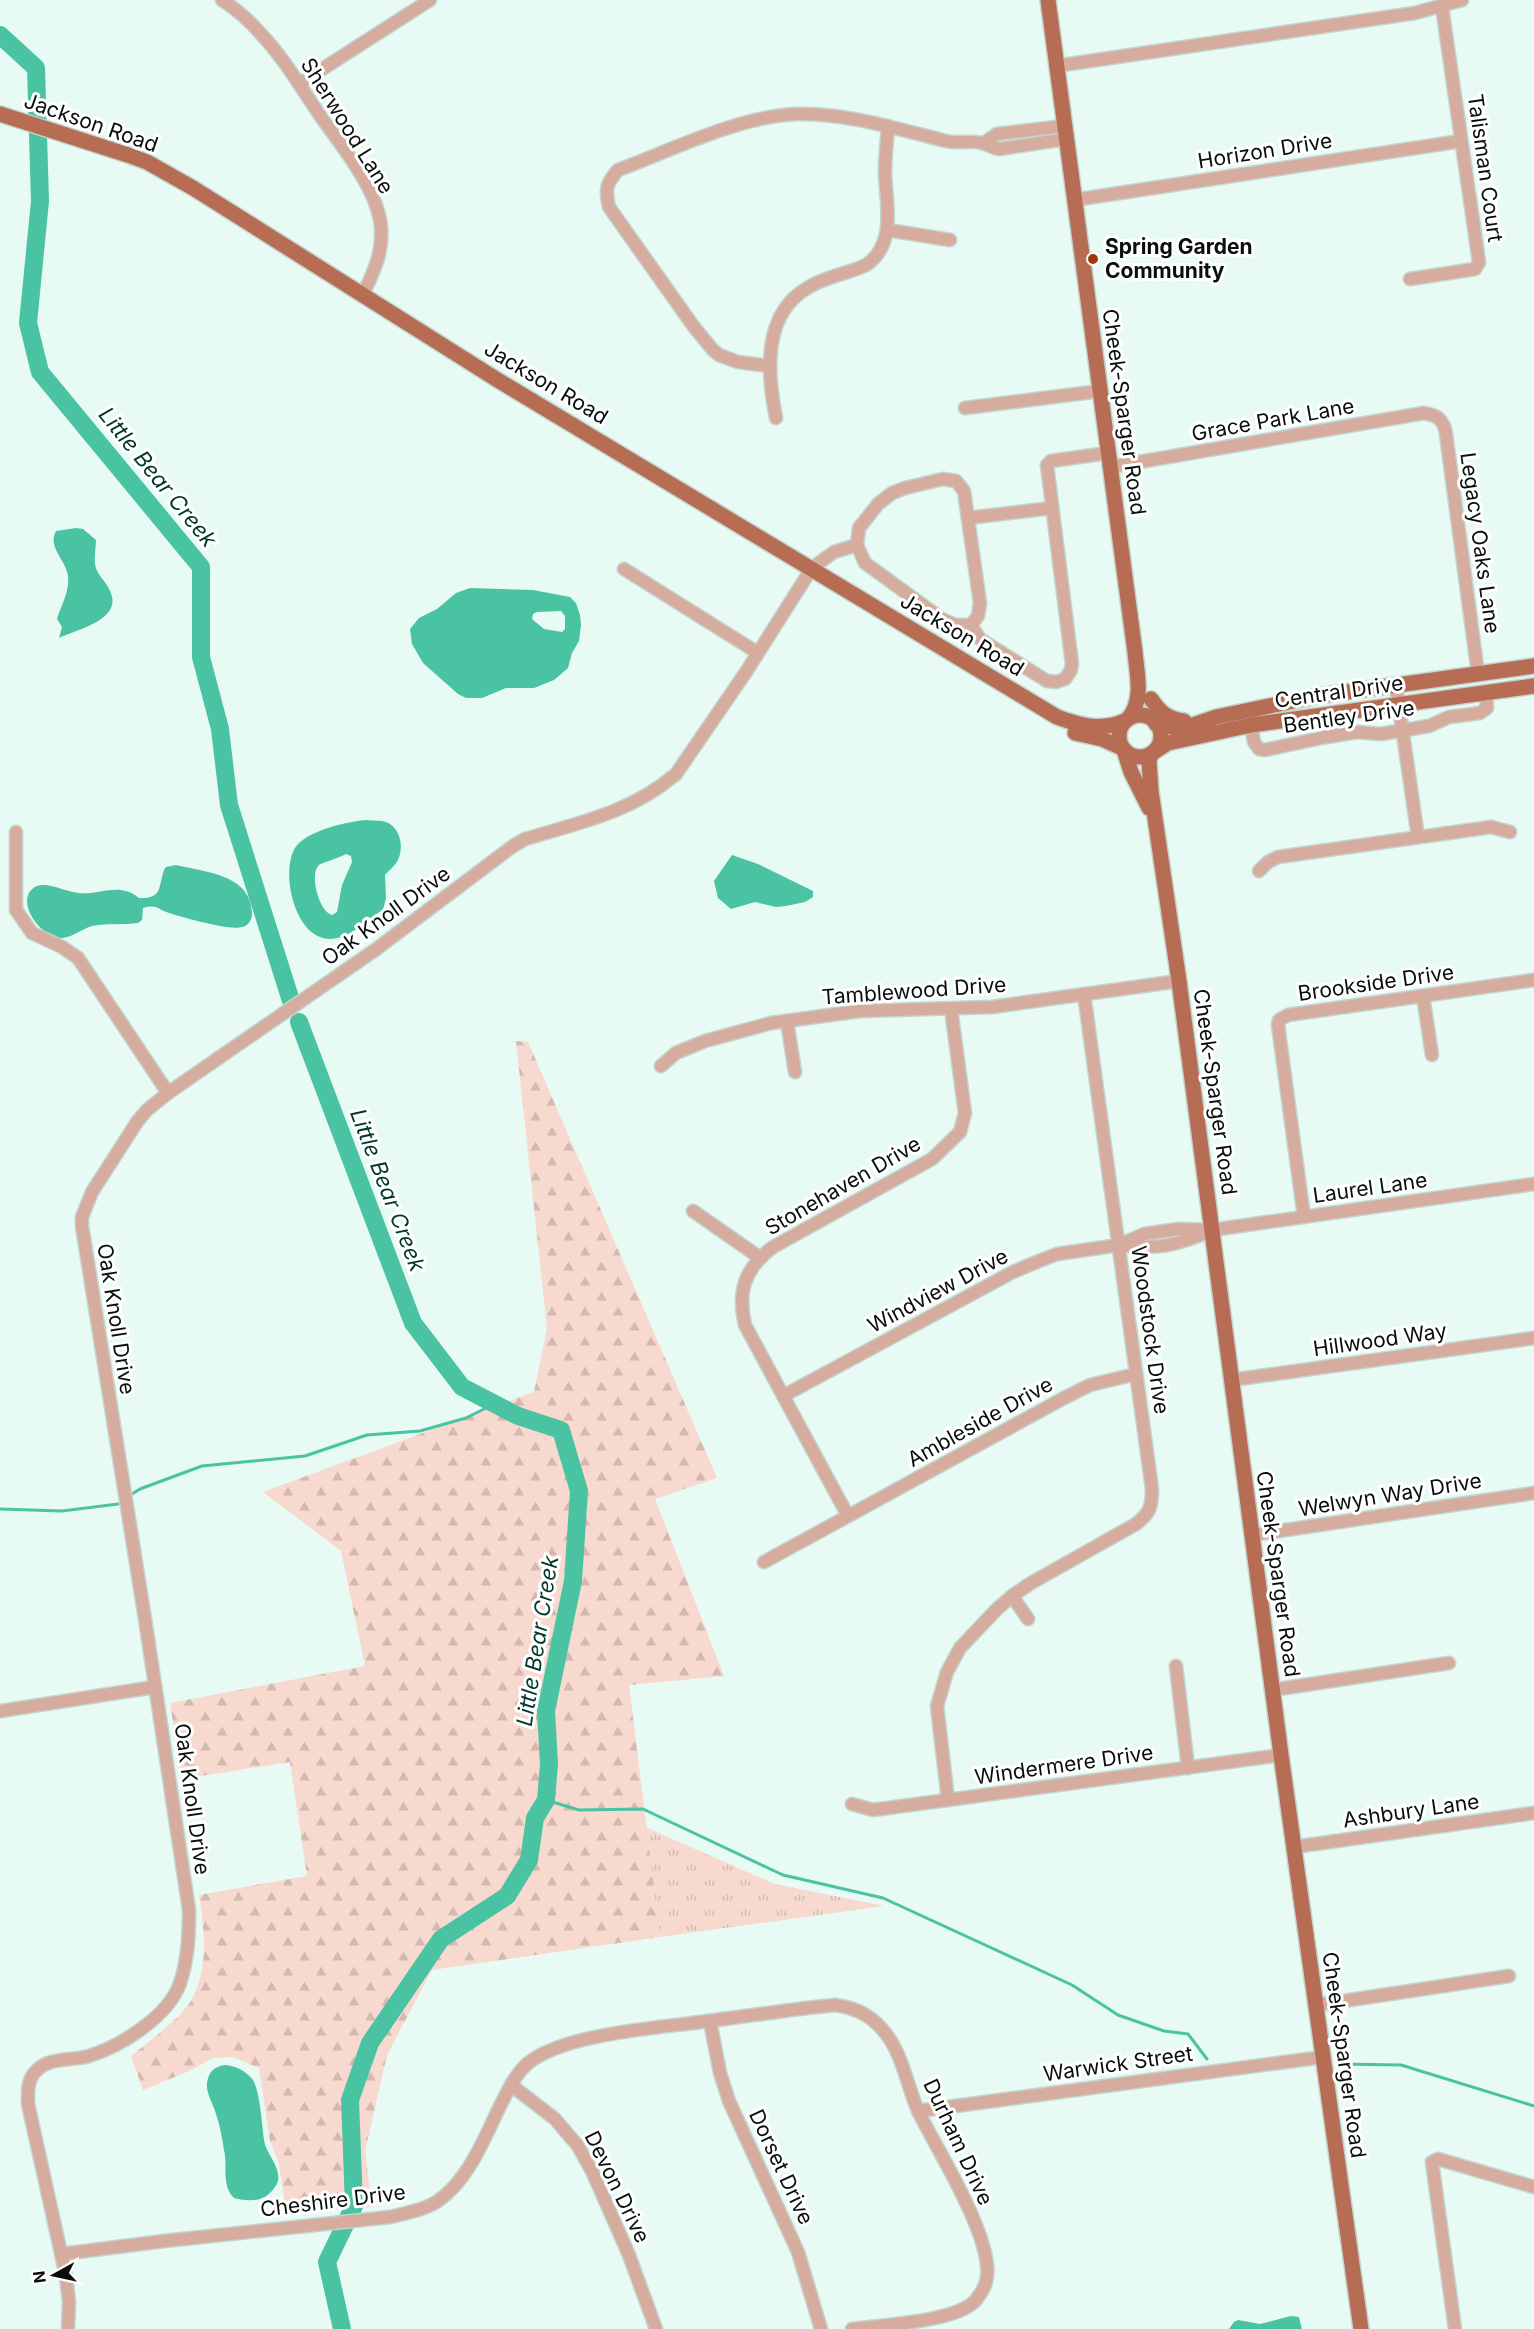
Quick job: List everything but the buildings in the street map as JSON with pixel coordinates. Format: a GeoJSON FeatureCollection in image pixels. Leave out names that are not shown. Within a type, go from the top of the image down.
{"type":"FeatureCollection","features":[{"type":"Feature","properties":{"kind":"main road","name":"Cheek-Sparger Road"},"geometry":{"type":"LineString","coordinates":[[1048,0],[1135,652],[1138,702],[1127,720]]}},
{"type":"Feature","properties":{"kind":"main road","name":"Jackson Road"},"geometry":{"type":"LineString","coordinates":[[7,116],[147,162],[220,204],[496,379],[1057,717],[1075,724],[1097,728],[1113,726],[1127,720]]}},
{"type":"Feature","properties":{"kind":"main road","name":"Cheek-Sparger Road"},"geometry":{"type":"LineString","coordinates":[[1135,652],[1151,699],[1156,723]]}},
{"type":"Feature","properties":{"kind":"main road","name":"Central Drive"},"geometry":{"type":"LineString","coordinates":[[1156,723],[1181,729],[1216,717],[1318,696],[1534,666]]}},
{"type":"Feature","properties":{"kind":"main road","name":"Central Drive"},"geometry":{"type":"LineString","coordinates":[[1153,752],[1168,743],[1251,725],[1534,686]]}},
{"type":"Feature","properties":{"kind":"main road"},"geometry":{"type":"LineString","coordinates":[[1151,699],[1159,712],[1177,720],[1191,721],[1216,717]]}},
{"type":"Feature","properties":{"kind":"main road"},"geometry":{"type":"LineString","coordinates":[[1133,716],[1146,716],[1156,723],[1161,735],[1160,742],[1153,752],[1140,757],[1129,754],[1123,749],[1119,736],[1127,720],[1133,716]]}},
{"type":"Feature","properties":{"kind":"main road","name":"Jackson Road"},"geometry":{"type":"LineString","coordinates":[[1057,717],[1080,735],[1102,739],[1123,749]]}},
{"type":"Feature","properties":{"kind":"main road","name":"Cheek-Sparger Road"},"geometry":{"type":"LineString","coordinates":[[1123,749],[1131,772],[1157,824]]}},
{"type":"Feature","properties":{"kind":"main road","name":"Cheek-Sparger Road"},"geometry":{"type":"LineString","coordinates":[[1153,752],[1149,760],[1149,774],[1179,981],[1272,1690],[1361,2329]]}},
{"type":"Feature","properties":{"kind":"street","name":"Sherwood Lane"},"geometry":{"type":"LineString","coordinates":[[222,0],[261,34],[299,84],[375,202],[380,217],[381,248],[375,269],[363,294]]}},
{"type":"Feature","properties":{"kind":"street"},"geometry":{"type":"LineString","coordinates":[[299,84],[430,0]]}},
{"type":"Feature","properties":{"kind":"street"},"geometry":{"type":"LineString","coordinates":[[1056,66],[1415,13],[1462,0]]}},
{"type":"Feature","properties":{"kind":"street","name":"Talisman Court"},"geometry":{"type":"LineString","coordinates":[[1410,279],[1475,269],[1479,262],[1442,7]]}},
{"type":"Feature","properties":{"kind":"street"},"geometry":{"type":"LineString","coordinates":[[769,366],[738,362],[719,355],[694,327],[609,207],[606,195],[608,181],[618,170],[752,121],[797,114],[842,117],[949,142],[984,143],[999,149],[1065,133]]}},
{"type":"Feature","properties":{"kind":"street"},"geometry":{"type":"LineString","coordinates":[[776,418],[769,366],[776,324],[788,304],[806,288],[827,278],[858,269],[872,261],[888,230],[889,214],[885,172],[888,126]]}},
{"type":"Feature","properties":{"kind":"street","name":"Horizon Drive"},"geometry":{"type":"LineString","coordinates":[[1074,200],[1461,141]]}},
{"type":"Feature","properties":{"kind":"street"},"geometry":{"type":"LineString","coordinates":[[888,230],[950,240]]}},
{"type":"Feature","properties":{"kind":"street"},"geometry":{"type":"LineString","coordinates":[[965,408],[1100,391]]}},
{"type":"Feature","properties":{"kind":"street","name":"Grace Park Lane"},"geometry":{"type":"LineString","coordinates":[[1052,507],[1048,462],[1109,460],[1424,413],[1440,418]]}},
{"type":"Feature","properties":{"kind":"street","name":"Legacy Oaks Lane"},"geometry":{"type":"LineString","coordinates":[[1440,418],[1445,426],[1478,674]]}},
{"type":"Feature","properties":{"kind":"street"},"geometry":{"type":"LineString","coordinates":[[943,479],[956,481],[964,492],[980,603],[978,616],[971,624],[955,624],[942,619],[865,563],[857,545],[859,528],[871,512],[892,493],[912,485],[943,479]]}},
{"type":"Feature","properties":{"kind":"street"},"geometry":{"type":"LineString","coordinates":[[968,518],[1052,507],[1072,664],[1069,675],[1061,681],[1047,681],[980,639],[971,624]]}},
{"type":"Feature","properties":{"kind":"street"},"geometry":{"type":"LineString","coordinates":[[812,568],[834,552],[857,545]]}},
{"type":"Feature","properties":{"kind":"street","name":"Oak Knoll Drive"},"geometry":{"type":"LineString","coordinates":[[68,2329],[69,2302],[62,2254],[28,2104],[28,2087],[38,2068],[54,2060],[69,2061],[91,2055],[126,2039],[163,2011],[180,1985],[189,1942],[189,1911],[81,1217],[92,1192],[137,1122],[147,1110],[168,1094],[375,950],[513,846],[525,839],[627,807],[660,788],[676,774],[812,568]]}},
{"type":"Feature","properties":{"kind":"street"},"geometry":{"type":"LineString","coordinates":[[624,569],[758,653]]}},
{"type":"Feature","properties":{"kind":"street"},"geometry":{"type":"LineString","coordinates":[[1396,686],[1418,837]]}},
{"type":"Feature","properties":{"kind":"street","name":"Bentley Drive"},"geometry":{"type":"LineString","coordinates":[[1251,725],[1254,742],[1259,749],[1265,750],[1357,732],[1381,734],[1429,726],[1449,717],[1480,713],[1487,708],[1486,692]]}},
{"type":"Feature","properties":{"kind":"street"},"geometry":{"type":"LineString","coordinates":[[1260,871],[1268,862],[1278,857],[1491,826],[1510,832]]}},
{"type":"Feature","properties":{"kind":"street"},"geometry":{"type":"LineString","coordinates":[[16,832],[16,910],[20,918],[32,933],[62,947],[78,958],[168,1094]]}},
{"type":"Feature","properties":{"kind":"street","name":"Brookside Drive"},"geometry":{"type":"LineString","coordinates":[[1304,1217],[1279,1020],[1288,1015],[1534,980]]}},
{"type":"Feature","properties":{"kind":"street","name":"Tamblewood Drive"},"geometry":{"type":"LineString","coordinates":[[661,1066],[676,1053],[705,1041],[742,1030],[787,1021],[860,1011],[992,1006],[1179,981]]}},
{"type":"Feature","properties":{"kind":"street","name":"Woodstock Drive"},"geometry":{"type":"LineString","coordinates":[[948,1800],[937,1706],[941,1687],[960,1648],[1012,1596],[1136,1524],[1145,1517],[1152,1505],[1084,994]]}},
{"type":"Feature","properties":{"kind":"street"},"geometry":{"type":"LineString","coordinates":[[1423,996],[1432,1055]]}},
{"type":"Feature","properties":{"kind":"street","name":"Stonehaven Drive"},"geometry":{"type":"LineString","coordinates":[[848,1516],[745,1325],[741,1301],[745,1280],[759,1257],[773,1247],[932,1159],[960,1132],[965,1113],[951,1009]]}},
{"type":"Feature","properties":{"kind":"street"},"geometry":{"type":"LineString","coordinates":[[787,1021],[795,1072]]}},
{"type":"Feature","properties":{"kind":"street","name":"Laurel Lane"},"geometry":{"type":"LineString","coordinates":[[1212,1230],[1534,1184]]}},
{"type":"Feature","properties":{"kind":"street"},"geometry":{"type":"LineString","coordinates":[[693,1212],[759,1257]]}},
{"type":"Feature","properties":{"kind":"street","name":"Windview Drive"},"geometry":{"type":"LineString","coordinates":[[783,1396],[1013,1272],[1057,1254],[1119,1245],[1144,1234],[1179,1229],[1212,1230]]}},
{"type":"Feature","properties":{"kind":"street","name":"Hillwood Way"},"geometry":{"type":"LineString","coordinates":[[1231,1380],[1534,1338]]}},
{"type":"Feature","properties":{"kind":"street","name":"Ambleside Drive"},"geometry":{"type":"LineString","coordinates":[[764,1562],[1064,1398],[1090,1385],[1136,1374]]}},
{"type":"Feature","properties":{"kind":"street","name":"Welwyn Way Drive"},"geometry":{"type":"LineString","coordinates":[[1252,1535],[1534,1493]]}},
{"type":"Feature","properties":{"kind":"street"},"geometry":{"type":"LineString","coordinates":[[1012,1596],[1028,1619]]}},
{"type":"Feature","properties":{"kind":"street"},"geometry":{"type":"LineString","coordinates":[[1272,1690],[1449,1663]]}},
{"type":"Feature","properties":{"kind":"street"},"geometry":{"type":"LineString","coordinates":[[1176,1666],[1188,1768]]}},
{"type":"Feature","properties":{"kind":"street"},"geometry":{"type":"LineString","coordinates":[[0,1712],[155,1687]]}},
{"type":"Feature","properties":{"kind":"street","name":"Windermere Drive"},"geometry":{"type":"LineString","coordinates":[[852,1804],[873,1810],[1281,1755]]}},
{"type":"Feature","properties":{"kind":"street","name":"Ashbury Lane"},"geometry":{"type":"LineString","coordinates":[[1294,1847],[1534,1812]]}},
{"type":"Feature","properties":{"kind":"street"},"geometry":{"type":"LineString","coordinates":[[1317,2005],[1509,1976]]}},
{"type":"Feature","properties":{"kind":"street","name":"Cheshire Drive"},"geometry":{"type":"LineString","coordinates":[[62,2254],[410,2213],[437,2201],[456,2184],[475,2156],[515,2077],[538,2056],[585,2039],[804,2008],[848,2007]]}},
{"type":"Feature","properties":{"kind":"street","name":"Durham Drive"},"geometry":{"type":"LineString","coordinates":[[848,2007],[858,2010],[884,2031],[902,2067],[918,2110],[972,2214],[987,2261],[985,2287],[974,2302],[964,2308],[931,2318],[852,2329]]}},
{"type":"Feature","properties":{"kind":"street","name":"Dorset Drive"},"geometry":{"type":"LineString","coordinates":[[710,2021],[729,2101],[798,2252],[821,2329]]}},
{"type":"Feature","properties":{"kind":"street","name":"Warwick Street"},"geometry":{"type":"LineString","coordinates":[[918,2110],[1323,2057]]}},
{"type":"Feature","properties":{"kind":"street","name":"Devon Drive"},"geometry":{"type":"LineString","coordinates":[[511,2085],[555,2119],[569,2133],[583,2154],[626,2247],[656,2329]]}},
{"type":"Feature","properties":{"kind":"street"},"geometry":{"type":"LineString","coordinates":[[1455,2329],[1432,2162],[1438,2159],[1534,2187]]}},
{"type":"Feature","properties":{"kind":"green space"},"geometry":{"type":"Polygon","coordinates":[[[516,1041],[528,1042],[717,1478],[655,1499],[724,1676],[629,1685],[660,1937],[432,1970],[387,2055],[365,2151],[372,2207],[286,2212],[279,2164],[270,2141],[259,2068],[233,2057],[213,2058],[187,2072],[143,2090],[131,2056],[175,2020],[194,1995],[202,1970],[204,1945],[199,1895],[307,1876],[290,1762],[182,1779],[170,1703],[365,1666],[341,1551],[263,1492],[534,1392],[547,1328],[516,1041]]]}},
{"type":"Feature","properties":{"kind":"green space"},"geometry":{"type":"Polygon","coordinates":[[[645,1827],[775,1884],[884,1906],[660,1937],[645,1827]]]}},
{"type":"Feature","properties":{"kind":"shaded area"},"geometry":{"type":"Polygon","coordinates":[[[83,529],[96,540],[96,568],[113,599],[111,608],[98,621],[59,638],[62,627],[57,619],[66,593],[68,576],[55,548],[54,537],[56,531],[83,529]]]}},
{"type":"Feature","properties":{"kind":"shaded area"},"geometry":{"type":"Polygon","coordinates":[[[470,588],[533,590],[570,597],[576,603],[581,625],[579,641],[572,653],[568,668],[554,680],[534,688],[506,688],[482,698],[466,698],[458,694],[423,663],[412,644],[410,629],[419,618],[437,609],[456,593],[470,588]],[[561,611],[537,612],[533,614],[532,619],[544,629],[562,632],[565,629],[565,616],[561,611]]]}},
{"type":"Feature","properties":{"kind":"shaded area"},"geometry":{"type":"Polygon","coordinates":[[[359,821],[386,822],[395,829],[400,839],[401,850],[398,860],[385,875],[386,898],[383,910],[339,938],[319,936],[308,929],[294,903],[290,888],[291,859],[295,848],[308,837],[328,828],[359,821]],[[346,854],[319,865],[316,870],[317,892],[323,907],[332,915],[337,912],[342,885],[352,862],[351,856],[346,854]]]}},
{"type":"Feature","properties":{"kind":"shaded area"},"geometry":{"type":"Polygon","coordinates":[[[732,855],[758,864],[813,891],[813,897],[805,902],[786,906],[776,907],[755,902],[731,909],[718,898],[714,881],[732,855]]]}},
{"type":"Feature","properties":{"kind":"shaded area"},"geometry":{"type":"Polygon","coordinates":[[[176,865],[225,877],[244,890],[250,901],[252,914],[249,922],[242,927],[227,927],[152,907],[143,908],[142,920],[138,923],[92,926],[62,938],[45,932],[32,917],[28,908],[27,899],[30,891],[41,885],[82,893],[123,890],[139,898],[147,898],[158,891],[166,867],[176,865]]]}},
{"type":"Feature","properties":{"kind":"shaded area"},"geometry":{"type":"Polygon","coordinates":[[[225,2065],[233,2066],[253,2080],[259,2100],[265,2145],[277,2170],[276,2185],[267,2196],[257,2200],[234,2198],[228,2187],[221,2132],[207,2087],[208,2079],[215,2068],[225,2065]]]}},
{"type":"Feature","properties":{"kind":"shaded area"},"geometry":{"type":"Polygon","coordinates":[[[1291,2316],[1299,2317],[1302,2329],[1229,2329],[1238,2320],[1260,2324],[1291,2316]]]}},
{"type":"Feature","properties":{"kind":"waterway","name":"Little Bear Creek"},"geometry":{"type":"LineString","coordinates":[[0,35],[36,68],[40,201],[28,323],[40,372],[201,567],[201,657],[220,729],[229,805],[292,1004]]}},
{"type":"Feature","properties":{"kind":"waterway","name":"Little Bear Creek"},"geometry":{"type":"LineString","coordinates":[[299,1022],[413,1323],[462,1387],[518,1416],[561,1430],[579,1491],[573,1581],[546,1711],[549,1764],[546,1800],[535,1818],[529,1860],[507,1896],[441,1939],[370,2043],[350,2100],[354,2206],[327,2262],[342,2329]]}},
{"type":"Feature","properties":{"kind":"waterway"},"geometry":{"type":"LineString","coordinates":[[132,1494],[202,1466],[305,1456],[367,1435],[420,1431],[466,1418],[494,1404]]}},
{"type":"Feature","properties":{"kind":"waterway"},"geometry":{"type":"LineString","coordinates":[[0,1509],[62,1511],[118,1504]]}},
{"type":"Feature","properties":{"kind":"waterway"},"geometry":{"type":"LineString","coordinates":[[546,1800],[579,1810],[643,1809],[783,1875],[883,1898],[1072,1985],[1118,2015],[1164,2031],[1188,2034],[1207,2059]]}},
{"type":"Feature","properties":{"kind":"waterway"},"geometry":{"type":"LineString","coordinates":[[1338,2064],[1401,2065],[1534,2106]]}},
{"type":"Feature","properties":{"kind":"place","name":"Spring Garden Community"},"geometry":{"type":"Point","coordinates":[1093,259]}}]}
